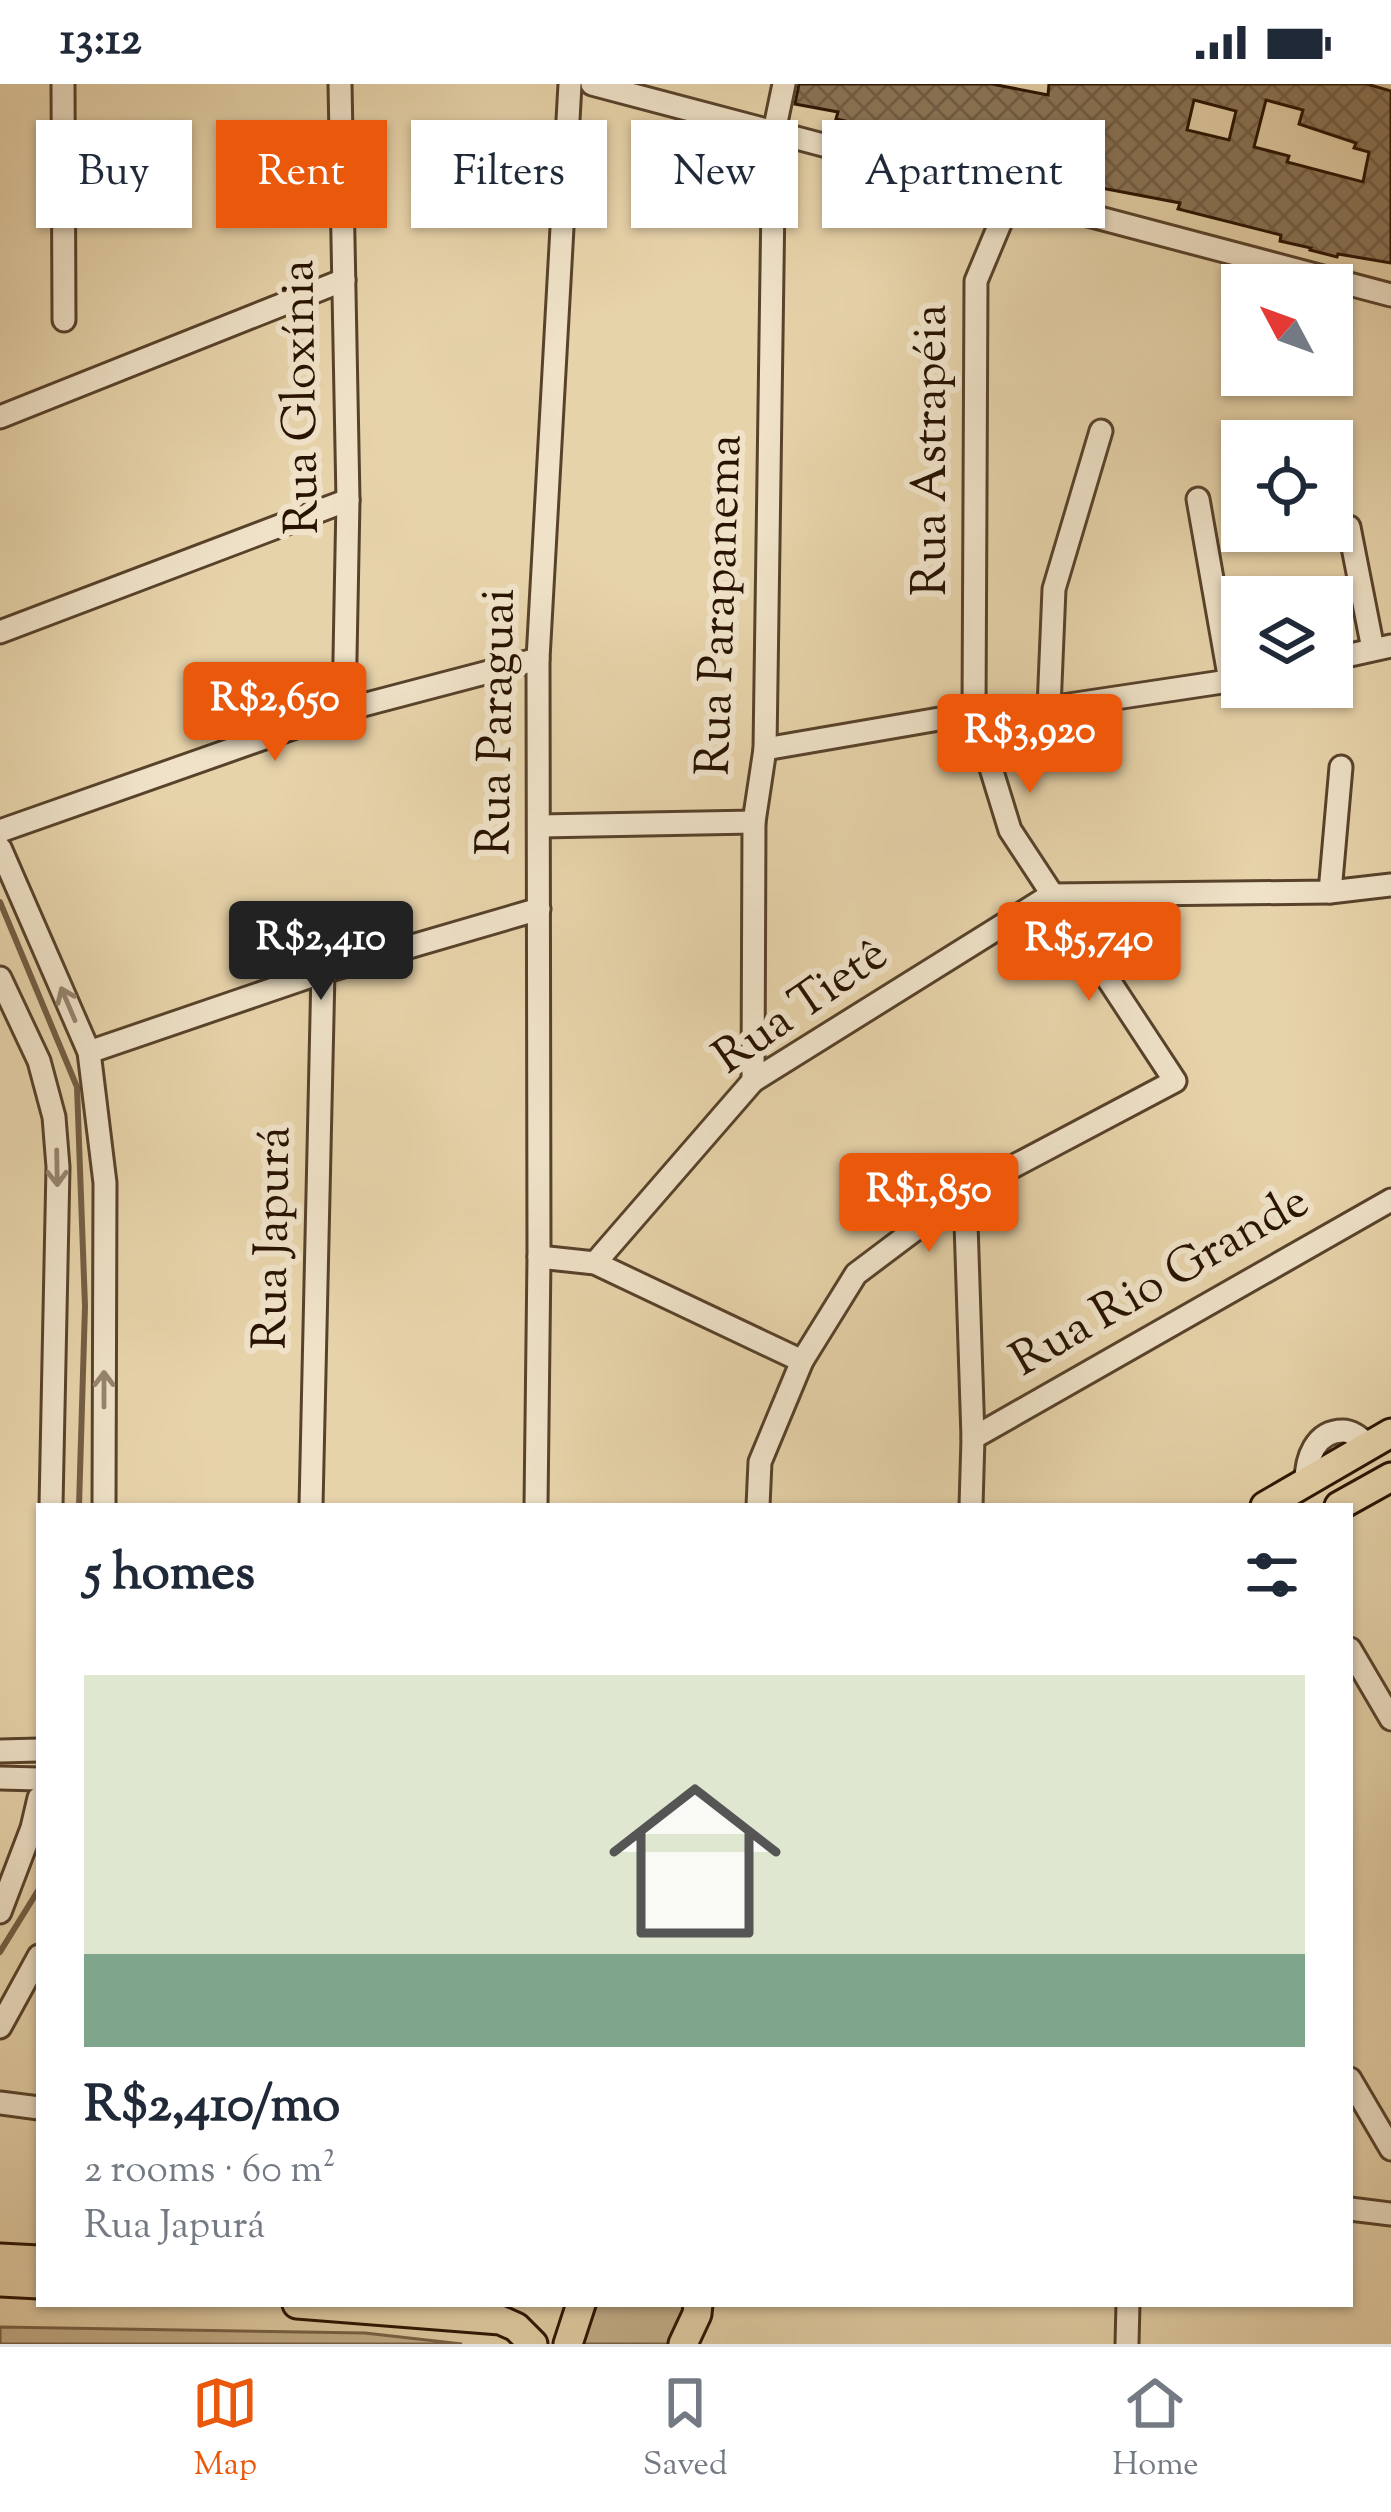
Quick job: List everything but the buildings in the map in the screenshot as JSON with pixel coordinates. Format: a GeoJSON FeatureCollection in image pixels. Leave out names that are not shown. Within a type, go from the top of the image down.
{"type":"FeatureCollection","features":[{"type":"Feature","properties":{"kind":"main road"},"geometry":{"type":"LineString","coordinates":[[1270,1503],[1380,1440]]}},
{"type":"Feature","properties":{"kind":"main road"},"geometry":{"type":"LineString","coordinates":[[1344,1503],[1391,1477]]}},
{"type":"Feature","properties":{"kind":"main road"},"geometry":{"type":"LineString","coordinates":[[0,2258],[36,2260]]}},
{"type":"Feature","properties":{"kind":"main road"},"geometry":{"type":"LineString","coordinates":[[0,2282],[36,2284]]}},
{"type":"Feature","properties":{"kind":"main road"},"geometry":{"type":"LineString","coordinates":[[334,2307],[500,2320],[516,2327],[533,2344]]}},
{"type":"Feature","properties":{"kind":"main road"},"geometry":{"type":"LineString","coordinates":[[568,2344],[580,2307]]}},
{"type":"Feature","properties":{"kind":"main road"},"geometry":{"type":"LineString","coordinates":[[683,2344],[697,2309]]}},
{"type":"Feature","properties":{"kind":"street"},"geometry":{"type":"LineString","coordinates":[[63,84],[64,320]]}},
{"type":"Feature","properties":{"kind":"street","name":"Rua Gloxínia"},"geometry":{"type":"LineString","coordinates":[[340,84],[348,500],[344,710]]}},
{"type":"Feature","properties":{"kind":"street","name":"Rua Paraguai"},"geometry":{"type":"LineString","coordinates":[[536,1503],[538,659],[570,84]]}},
{"type":"Feature","properties":{"kind":"street"},"geometry":{"type":"LineString","coordinates":[[592,84],[728,120]]}},
{"type":"Feature","properties":{"kind":"street","name":"Rua Parapanema"},"geometry":{"type":"LineString","coordinates":[[776,120],[784,84]]}},
{"type":"Feature","properties":{"kind":"street"},"geometry":{"type":"LineString","coordinates":[[1105,219],[1391,295]]}},
{"type":"Feature","properties":{"kind":"street","name":"Rua Parapanema"},"geometry":{"type":"LineString","coordinates":[[753,1081],[754,822],[765,749],[773,228]]}},
{"type":"Feature","properties":{"kind":"street","name":"Rua Astrapéia"},"geometry":{"type":"LineString","coordinates":[[965,1192],[1175,1081],[1010,830],[974,713],[976,281],[998,228]]}},
{"type":"Feature","properties":{"kind":"street"},"geometry":{"type":"LineString","coordinates":[[0,417],[344,280]]}},
{"type":"Feature","properties":{"kind":"street"},"geometry":{"type":"LineString","coordinates":[[1049,708],[1054,590],[1101,431]]}},
{"type":"Feature","properties":{"kind":"street"},"geometry":{"type":"LineString","coordinates":[[1198,499],[1221,609]]}},
{"type":"Feature","properties":{"kind":"street"},"geometry":{"type":"LineString","coordinates":[[0,632],[348,500]]}},
{"type":"Feature","properties":{"kind":"street"},"geometry":{"type":"LineString","coordinates":[[1353,542],[1382,648]]}},
{"type":"Feature","properties":{"kind":"street"},"geometry":{"type":"LineString","coordinates":[[0,831],[344,710],[538,659]]}},
{"type":"Feature","properties":{"kind":"street"},"geometry":{"type":"LineString","coordinates":[[765,749],[974,713],[1049,708],[1221,682]]}},
{"type":"Feature","properties":{"kind":"street"},"geometry":{"type":"LineString","coordinates":[[1330,892],[1341,767]]}},
{"type":"Feature","properties":{"kind":"street"},"geometry":{"type":"LineString","coordinates":[[540,826],[754,822]]}},
{"type":"Feature","properties":{"kind":"street"},"geometry":{"type":"LineString","coordinates":[[0,848],[88,1052],[105,1183],[104,1503]]}},
{"type":"Feature","properties":{"kind":"street"},"geometry":{"type":"LineString","coordinates":[[1051,895],[1330,892],[1391,885]]}},
{"type":"Feature","properties":{"kind":"street","name":"Rua Tietê"},"geometry":{"type":"LineString","coordinates":[[595,1263],[753,1081],[1051,895]]}},
{"type":"Feature","properties":{"kind":"street"},"geometry":{"type":"LineString","coordinates":[[88,1052],[323,972],[539,909]]}},
{"type":"Feature","properties":{"kind":"street","name":"Rua Japurá"},"geometry":{"type":"LineString","coordinates":[[311,1503],[323,972]]}},
{"type":"Feature","properties":{"kind":"street"},"geometry":{"type":"LineString","coordinates":[[0,978],[39,1061],[54,1118],[58,1167],[51,1503]]}},
{"type":"Feature","properties":{"kind":"street"},"geometry":{"type":"LineString","coordinates":[[758,1503],[760,1462],[802,1361],[856,1274],[965,1192]]}},
{"type":"Feature","properties":{"kind":"street"},"geometry":{"type":"LineString","coordinates":[[965,1192],[973,1438],[970,1503]]}},
{"type":"Feature","properties":{"kind":"street","name":"Rua Rio Grande"},"geometry":{"type":"LineString","coordinates":[[973,1438],[1391,1200]]}},
{"type":"Feature","properties":{"kind":"street"},"geometry":{"type":"LineString","coordinates":[[539,1257],[595,1263],[802,1361]]}},
{"type":"Feature","properties":{"kind":"street"},"geometry":{"type":"LineString","coordinates":[[1353,1654],[1391,1719]]}},
{"type":"Feature","properties":{"kind":"street"},"geometry":{"type":"LineString","coordinates":[[0,1750],[36,1750]]}},
{"type":"Feature","properties":{"kind":"street"},"geometry":{"type":"LineString","coordinates":[[0,1778],[36,1779]]}},
{"type":"Feature","properties":{"kind":"street"},"geometry":{"type":"LineString","coordinates":[[0,1912],[36,1811]]}},
{"type":"Feature","properties":{"kind":"street"},"geometry":{"type":"LineString","coordinates":[[0,2027],[36,1961]]}},
{"type":"Feature","properties":{"kind":"street"},"geometry":{"type":"LineString","coordinates":[[1353,2084],[1391,2149]]}},
{"type":"Feature","properties":{"kind":"street"},"geometry":{"type":"LineString","coordinates":[[0,2103],[36,2108]]}},
{"type":"Feature","properties":{"kind":"street"},"geometry":{"type":"LineString","coordinates":[[1353,2209],[1391,2214]]}},
{"type":"Feature","properties":{"kind":"street"},"geometry":{"type":"LineString","coordinates":[[1127,2344],[1128,2307]]}},
{"type":"Feature","properties":{"kind":"street"},"geometry":{"type":"LineString","coordinates":[[697,2309],[705,2344]]}},
{"type":"Feature","properties":{"kind":"shaded area"},"geometry":{"type":"Polygon","coordinates":[[[596,2307],[685,2307],[668,2344],[583,2344],[596,2307]]]}},
{"type":"Feature","properties":{"kind":"shaded area"},"geometry":{"type":"Polygon","coordinates":[[[0,2327],[365,2333],[462,2344],[0,2344],[0,2327]]]}},
{"type":"Feature","properties":{"kind":"waterway"},"geometry":{"type":"LineString","coordinates":[[0,902],[77,1087],[85,1306],[79,1503]]}},
{"type":"Feature","properties":{"kind":"waterway"},"geometry":{"type":"LineString","coordinates":[[0,1952],[36,1894]]}}]}
